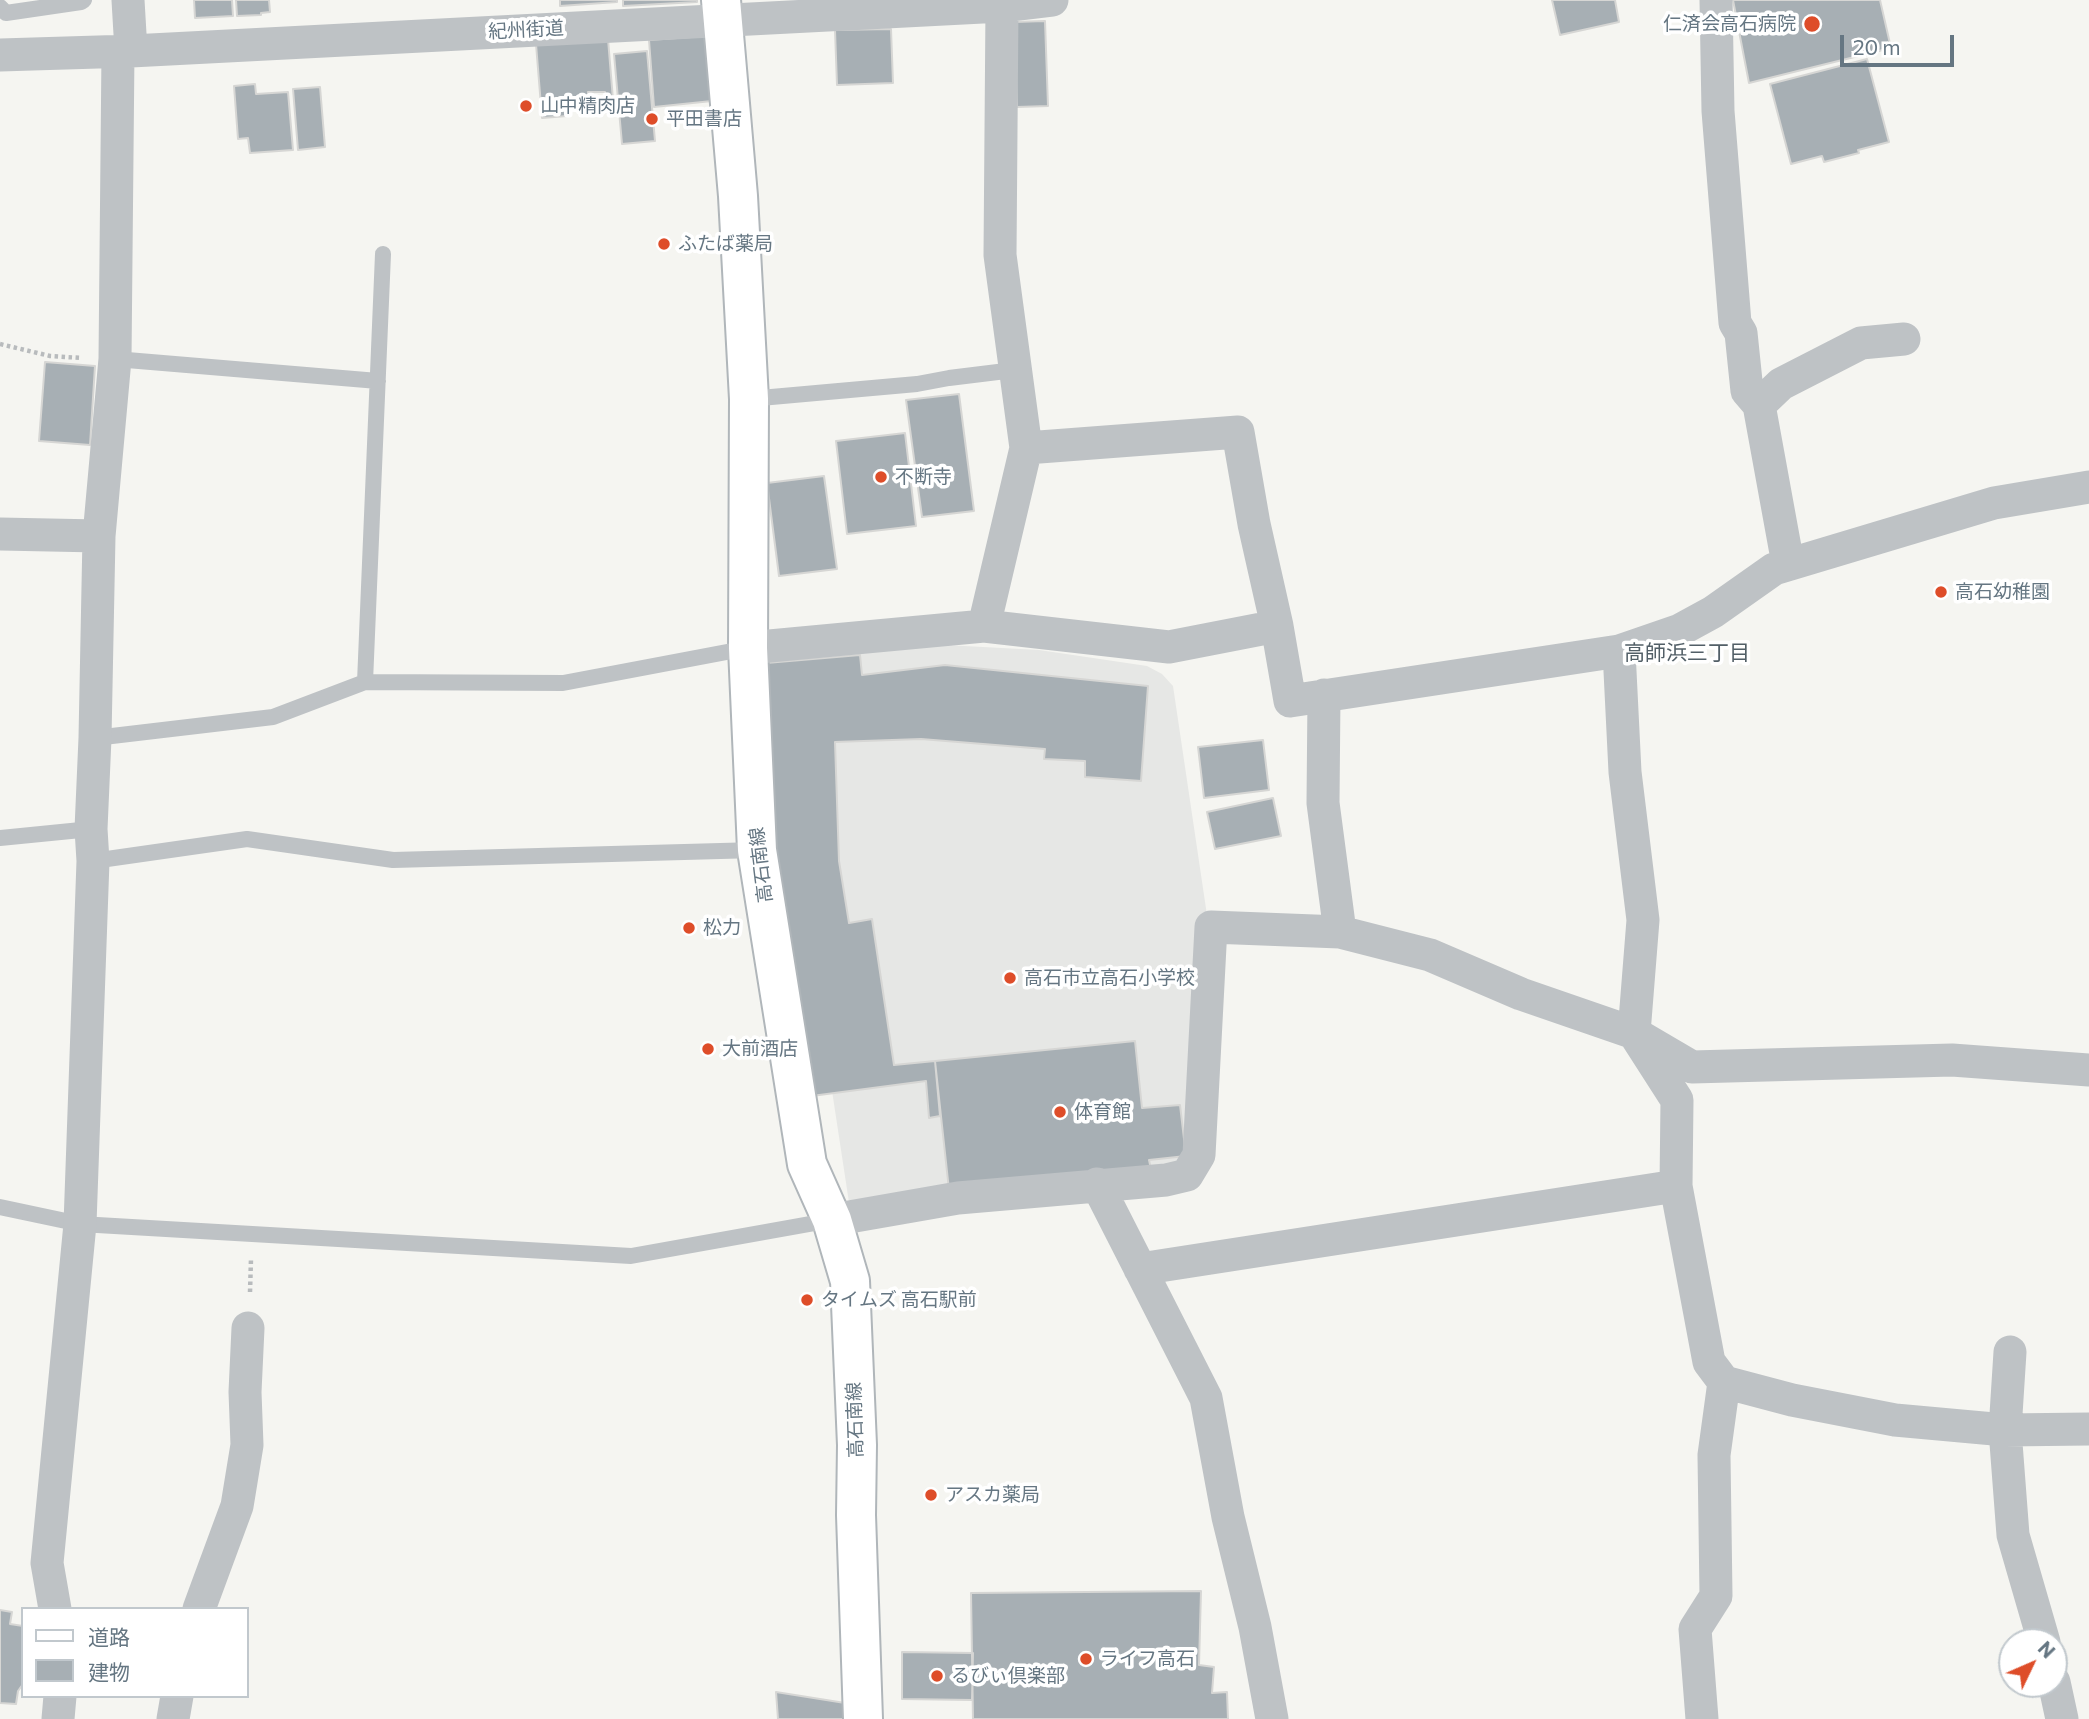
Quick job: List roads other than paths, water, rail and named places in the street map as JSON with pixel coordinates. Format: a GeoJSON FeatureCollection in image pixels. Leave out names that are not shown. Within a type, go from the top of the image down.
{"type":"FeatureCollection","features":[{"type":"Feature","properties":{"kind":"street"},"geometry":{"type":"LineString","coordinates":[[55,1607],[47,1563],[80,1224],[99,536],[115,359],[128,0]]}},
{"type":"Feature","properties":{"kind":"street","name":"紀州街道"},"geometry":{"type":"LineString","coordinates":[[0,55],[125,51],[723,10],[1002,6],[1052,0]]}},
{"type":"Feature","properties":{"kind":"street"},"geometry":{"type":"LineString","coordinates":[[1716,0],[1718,111],[1735,323],[1741,333],[1747,391],[1759,405],[1788,564]]}},
{"type":"Feature","properties":{"kind":"street"},"geometry":{"type":"LineString","coordinates":[[984,626],[1026,448],[1000,256],[1002,6]]}},
{"type":"Feature","properties":{"kind":"street","name":"高石南線"},"geometry":{"type":"LineString","coordinates":[[723,10],[750,399],[748,649],[757,850],[807,1164],[832,1220],[850,1281],[857,1445],[856,1515],[863,1719]]}},
{"type":"Feature","properties":{"kind":"street"},"geometry":{"type":"LineString","coordinates":[[1759,405],[1781,384],[1861,343],[1904,339]]}},
{"type":"Feature","properties":{"kind":"street"},"geometry":{"type":"LineString","coordinates":[[1026,448],[1238,432],[1290,701],[1619,651],[1680,630],[1713,612],[1774,569],[1788,564],[1994,503],[2089,487]]}},
{"type":"Feature","properties":{"kind":"street"},"geometry":{"type":"LineString","coordinates":[[0,534],[99,536]]}},
{"type":"Feature","properties":{"kind":"street"},"geometry":{"type":"LineString","coordinates":[[748,649],[984,626],[1169,647],[1277,625]]}},
{"type":"Feature","properties":{"kind":"street"},"geometry":{"type":"LineString","coordinates":[[1619,651],[1625,772],[1643,920],[1634,1033],[1677,1100],[1676,1186],[1709,1362],[1724,1382],[1792,1400],[1895,1420],[2005,1430],[2089,1429]]}},
{"type":"Feature","properties":{"kind":"street"},"geometry":{"type":"LineString","coordinates":[[1324,695],[1324,803],[1340,932]]}},
{"type":"Feature","properties":{"kind":"street"},"geometry":{"type":"LineString","coordinates":[[832,1220],[958,1198],[1166,1180],[1187,1175],[1199,1155],[1211,927],[1340,932],[1430,955],[1521,994],[1634,1033],[1692,1067],[1952,1060],[2089,1070]]}},
{"type":"Feature","properties":{"kind":"street"},"geometry":{"type":"LineString","coordinates":[[1097,1185],[1206,1398],[1228,1517],[1255,1626],[1272,1719]]}},
{"type":"Feature","properties":{"kind":"street"},"geometry":{"type":"LineString","coordinates":[[1140,1269],[1676,1186]]}},
{"type":"Feature","properties":{"kind":"street"},"geometry":{"type":"LineString","coordinates":[[200,1607],[237,1506],[247,1445],[245,1392],[248,1328]]}},
{"type":"Feature","properties":{"kind":"street"},"geometry":{"type":"LineString","coordinates":[[2010,1352],[2005,1430],[2013,1535],[2040,1628]]}},
{"type":"Feature","properties":{"kind":"street"},"geometry":{"type":"LineString","coordinates":[[1702,1719],[1695,1629],[1716,1596],[1714,1455],[1724,1382]]}},
{"type":"Feature","properties":{"kind":"street"},"geometry":{"type":"LineString","coordinates":[[58,1719],[60,1698]]}},
{"type":"Feature","properties":{"kind":"street"},"geometry":{"type":"LineString","coordinates":[[173,1719],[177,1698]]}},
{"type":"Feature","properties":{"kind":"street"},"geometry":{"type":"LineString","coordinates":[[2057,1698],[2062,1719]]}},
{"type":"Feature","properties":{"kind":"lane"},"geometry":{"type":"LineString","coordinates":[[0,7],[6,13],[84,0]]}},
{"type":"Feature","properties":{"kind":"lane"},"geometry":{"type":"LineString","coordinates":[[365,682],[383,254]]}},
{"type":"Feature","properties":{"kind":"lane"},"geometry":{"type":"LineString","coordinates":[[115,359],[378,381]]}},
{"type":"Feature","properties":{"kind":"lane"},"geometry":{"type":"LineString","coordinates":[[750,399],[917,384],[949,377],[1014,370]]}},
{"type":"Feature","properties":{"kind":"lane"},"geometry":{"type":"LineString","coordinates":[[95,738],[273,717],[365,682],[563,684],[748,649]]}},
{"type":"Feature","properties":{"kind":"lane"},"geometry":{"type":"LineString","coordinates":[[0,838],[92,845],[247,839],[393,860],[757,850]]}},
{"type":"Feature","properties":{"kind":"lane"},"geometry":{"type":"LineString","coordinates":[[0,1207],[80,1224],[631,1255],[832,1220]]}},
{"type":"Feature","properties":{"kind":"place","name":"仁済会高石病院"},"geometry":{"type":"Point","coordinates":[1812,24]}},
{"type":"Feature","properties":{"kind":"place","name":"山中精肉店"},"geometry":{"type":"Point","coordinates":[526,106]}},
{"type":"Feature","properties":{"kind":"place","name":"平田書店"},"geometry":{"type":"Point","coordinates":[652,119]}},
{"type":"Feature","properties":{"kind":"place","name":"ふたば薬局"},"geometry":{"type":"Point","coordinates":[664,244]}},
{"type":"Feature","properties":{"kind":"place","name":"不断寺"},"geometry":{"type":"Point","coordinates":[881,477]}},
{"type":"Feature","properties":{"kind":"place","name":"高石幼稚園"},"geometry":{"type":"Point","coordinates":[1941,592]}},
{"type":"Feature","properties":{"kind":"place","name":"松力"},"geometry":{"type":"Point","coordinates":[689,928]}},
{"type":"Feature","properties":{"kind":"place","name":"高石市立高石小学校"},"geometry":{"type":"Point","coordinates":[1010,978]}},
{"type":"Feature","properties":{"kind":"place","name":"大前酒店"},"geometry":{"type":"Point","coordinates":[708,1049]}},
{"type":"Feature","properties":{"kind":"place","name":"体育館"},"geometry":{"type":"Point","coordinates":[1060,1112]}},
{"type":"Feature","properties":{"kind":"place","name":"タイムズ 高石駅前"},"geometry":{"type":"Point","coordinates":[807,1300]}},
{"type":"Feature","properties":{"kind":"place","name":"アスカ薬局"},"geometry":{"type":"Point","coordinates":[931,1495]}},
{"type":"Feature","properties":{"kind":"place","name":"ライフ高石"},"geometry":{"type":"Point","coordinates":[1086,1659]}},
{"type":"Feature","properties":{"kind":"place","name":"るびぃ倶楽部"},"geometry":{"type":"Point","coordinates":[937,1676]}},
{"type":"Feature","properties":{"kind":"district","name":"高師浜三丁目"},"geometry":{"type":"Point","coordinates":[1687,653]}}]}
